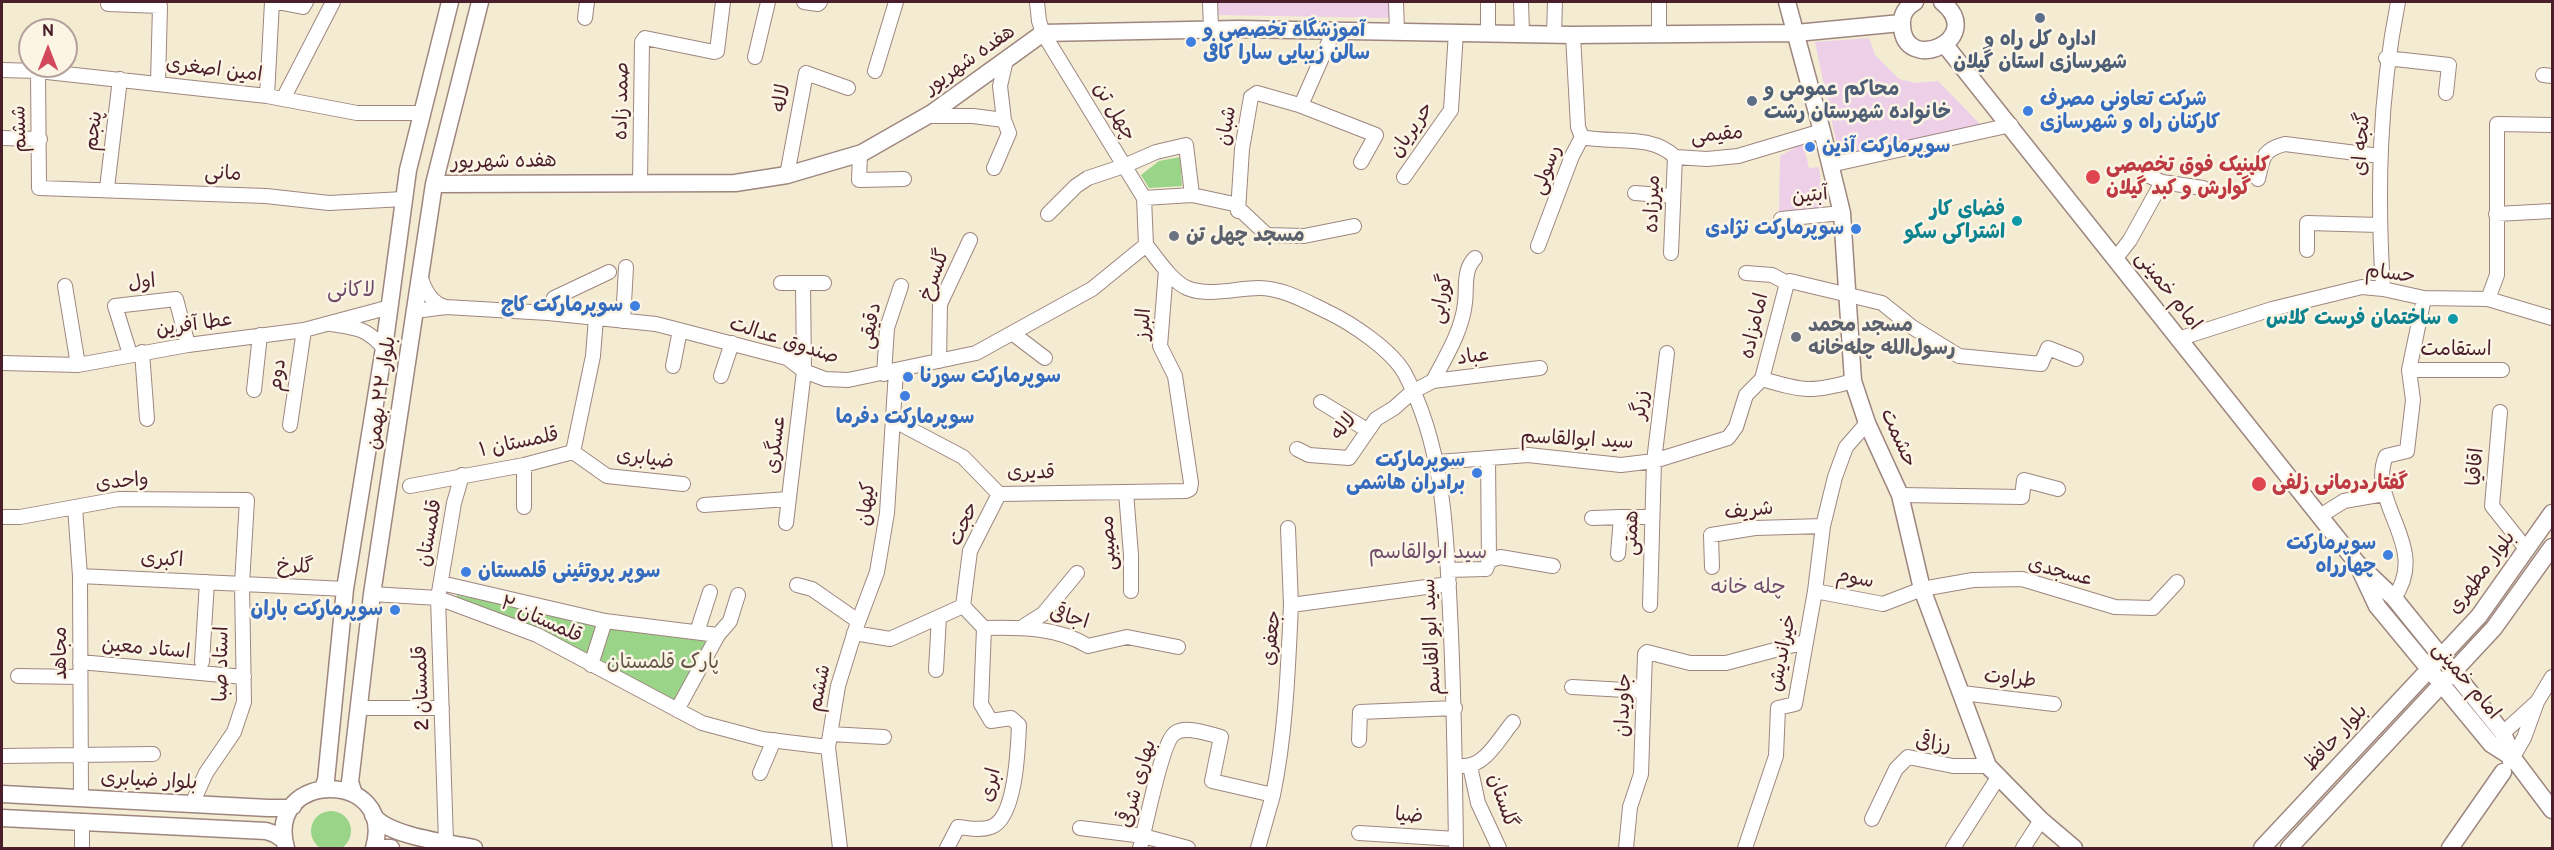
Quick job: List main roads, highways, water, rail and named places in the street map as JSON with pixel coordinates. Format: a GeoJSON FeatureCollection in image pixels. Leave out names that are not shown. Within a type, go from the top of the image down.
{"type":"FeatureCollection","features":[{"type":"Feature","properties":{"kind":"main road","name":"بلوار ۲۲ بهمن"},"geometry":{"type":"LineString","coordinates":[[323,788],[326,780],[345,590],[384,348],[408,170],[450,2]]}},
{"type":"Feature","properties":{"kind":"main road","name":"بلوار ۲۲ بهمن"},"geometry":{"type":"LineString","coordinates":[[354,794],[350,782],[372,594],[434,184],[480,2]]}},
{"type":"Feature","properties":{"kind":"main road","name":"حشمت"},"geometry":{"type":"LineString","coordinates":[[1787,2],[1842,213],[1853,381],[1867,423],[1900,495],[1922,590],[1994,771],[2041,820],[2074,849]]}},
{"type":"Feature","properties":{"kind":"main road"},"geometry":{"type":"LineString","coordinates":[[1906,9],[1906,40],[1920,50],[1937,49],[1945,45],[1950,38],[1955,22],[1948,7],[1942,2]]}},
{"type":"Feature","properties":{"kind":"main road","name":"هفده شهریور"},"geometry":{"type":"LineString","coordinates":[[434,184],[735,183],[788,175],[860,154],[926,116],[1043,33],[1211,29],[1574,35],[1796,33],[1815,31],[1906,9]]}},
{"type":"Feature","properties":{"kind":"main road"},"geometry":{"type":"LineString","coordinates":[[1802,58],[1803,39],[1806,34],[1815,31]]}},
{"type":"Feature","properties":{"kind":"main road","name":"امام خمینی"},"geometry":{"type":"LineString","coordinates":[[1945,45],[2116,258],[2184,337],[2358,563],[2394,598],[2455,672],[2503,733],[2513,758],[2553,810]]}},
{"type":"Feature","properties":{"kind":"main road"},"geometry":{"type":"LineString","coordinates":[[390,307],[415,311]]}},
{"type":"Feature","properties":{"kind":"main road","name":"بلوار مطهری"},"geometry":{"type":"LineString","coordinates":[[2440,656],[2479,616],[2553,513]]}},
{"type":"Feature","properties":{"kind":"main road"},"geometry":{"type":"LineString","coordinates":[[2289,849],[2494,628],[2553,547]]}},
{"type":"Feature","properties":{"kind":"main road"},"geometry":{"type":"LineString","coordinates":[[2527,550],[2543,561]]}},
{"type":"Feature","properties":{"kind":"main road","name":"امام خمینی"},"geometry":{"type":"LineString","coordinates":[[2358,563],[2377,606],[2492,744],[2513,758]]}},
{"type":"Feature","properties":{"kind":"main road"},"geometry":{"type":"LineString","coordinates":[[345,590],[372,594]]}},
{"type":"Feature","properties":{"kind":"main road","name":"بلوار حافظ"},"geometry":{"type":"LineString","coordinates":[[2262,849],[2440,656]]}},
{"type":"Feature","properties":{"kind":"main road"},"geometry":{"type":"LineString","coordinates":[[2450,849],[2503,772]]}},
{"type":"Feature","properties":{"kind":"main road"},"geometry":{"type":"LineString","coordinates":[[285,844],[285,824],[293,806],[308,793],[323,788],[340,788],[354,794],[366,805],[377,822],[391,829],[474,849]]}},
{"type":"Feature","properties":{"kind":"main road","name":"بلوار ضیابری"},"geometry":{"type":"LineString","coordinates":[[2,794],[267,808],[293,806]]}},
{"type":"Feature","properties":{"kind":"main road"},"geometry":{"type":"LineString","coordinates":[[373,815],[376,831],[374,849]]}},
{"type":"Feature","properties":{"kind":"main road"},"geometry":{"type":"LineString","coordinates":[[2,818],[266,831],[275,834],[285,844]]}},
{"type":"Feature","properties":{"kind":"main road"},"geometry":{"type":"LineString","coordinates":[[382,849],[391,849]]}},
{"type":"Feature","properties":{"kind":"place","name":"اداره کل راه و شهرسازی استان گیلان"},"geometry":{"type":"Point","coordinates":[2040,18]}},
{"type":"Feature","properties":{"kind":"place","name":"آموزشگاه تخصصی و سالن زیبایی سارا کافی"},"geometry":{"type":"Point","coordinates":[1191,42]}},
{"type":"Feature","properties":{"kind":"place","name":"محاکم عمومی و خانواده شهرستان رشت"},"geometry":{"type":"Point","coordinates":[1752,101]}},
{"type":"Feature","properties":{"kind":"place","name":"شرکت تعاونی مصرف کارکنان راه و شهرسازی"},"geometry":{"type":"Point","coordinates":[2028,111]}},
{"type":"Feature","properties":{"kind":"place","name":"سوپرمارکت آذین"},"geometry":{"type":"Point","coordinates":[1810,147]}},
{"type":"Feature","properties":{"kind":"place","name":"کلینیک فوق تخصصی گوارش و کبد گیلان"},"geometry":{"type":"Point","coordinates":[2093,177]}},
{"type":"Feature","properties":{"kind":"place","name":"فضای کار اشتراکی سکو"},"geometry":{"type":"Point","coordinates":[2017,221]}},
{"type":"Feature","properties":{"kind":"place","name":"سوپرمارکت نژادی"},"geometry":{"type":"Point","coordinates":[1856,229]}},
{"type":"Feature","properties":{"kind":"place","name":"مسجد چهل تن"},"geometry":{"type":"Point","coordinates":[1174,236]}},
{"type":"Feature","properties":{"kind":"place","name":"سوپرمارکت کاج"},"geometry":{"type":"Point","coordinates":[635,306]}},
{"type":"Feature","properties":{"kind":"place","name":"ساختمان فرست کلاس"},"geometry":{"type":"Point","coordinates":[2453,319]}},
{"type":"Feature","properties":{"kind":"place","name":"مسجد محمد رسول‌‌الله چله‌خانه"},"geometry":{"type":"Point","coordinates":[1796,337]}},
{"type":"Feature","properties":{"kind":"place","name":"سوپرمارکت سورنا"},"geometry":{"type":"Point","coordinates":[908,377]}},
{"type":"Feature","properties":{"kind":"place","name":"سوپرمارکت دفرما"},"geometry":{"type":"Point","coordinates":[905,396]}},
{"type":"Feature","properties":{"kind":"place","name":"سوپرمارکت برادران هاشمی"},"geometry":{"type":"Point","coordinates":[1477,473]}},
{"type":"Feature","properties":{"kind":"place","name":"گفتاردرمانی زلفی"},"geometry":{"type":"Point","coordinates":[2259,484]}},
{"type":"Feature","properties":{"kind":"place","name":"سوپرمارکت چهارراه"},"geometry":{"type":"Point","coordinates":[2388,555]}},
{"type":"Feature","properties":{"kind":"place","name":"سوپر پروتئینی قلمستان"},"geometry":{"type":"Point","coordinates":[466,572]}},
{"type":"Feature","properties":{"kind":"place","name":"سوپرمارکت باران"},"geometry":{"type":"Point","coordinates":[395,610]}},
{"type":"Feature","properties":{"kind":"district","name":"لاکانی"},"geometry":{"type":"Point","coordinates":[351,291]}},
{"type":"Feature","properties":{"kind":"district","name":"سید ابوالقاسم"},"geometry":{"type":"Point","coordinates":[1428,553]}},
{"type":"Feature","properties":{"kind":"district","name":"چله خانه"},"geometry":{"type":"Point","coordinates":[1748,588]}},
{"type":"Feature","properties":{"kind":"park label","name":"پارک قلمستان"},"geometry":{"type":"Point","coordinates":[663,663]}}]}
